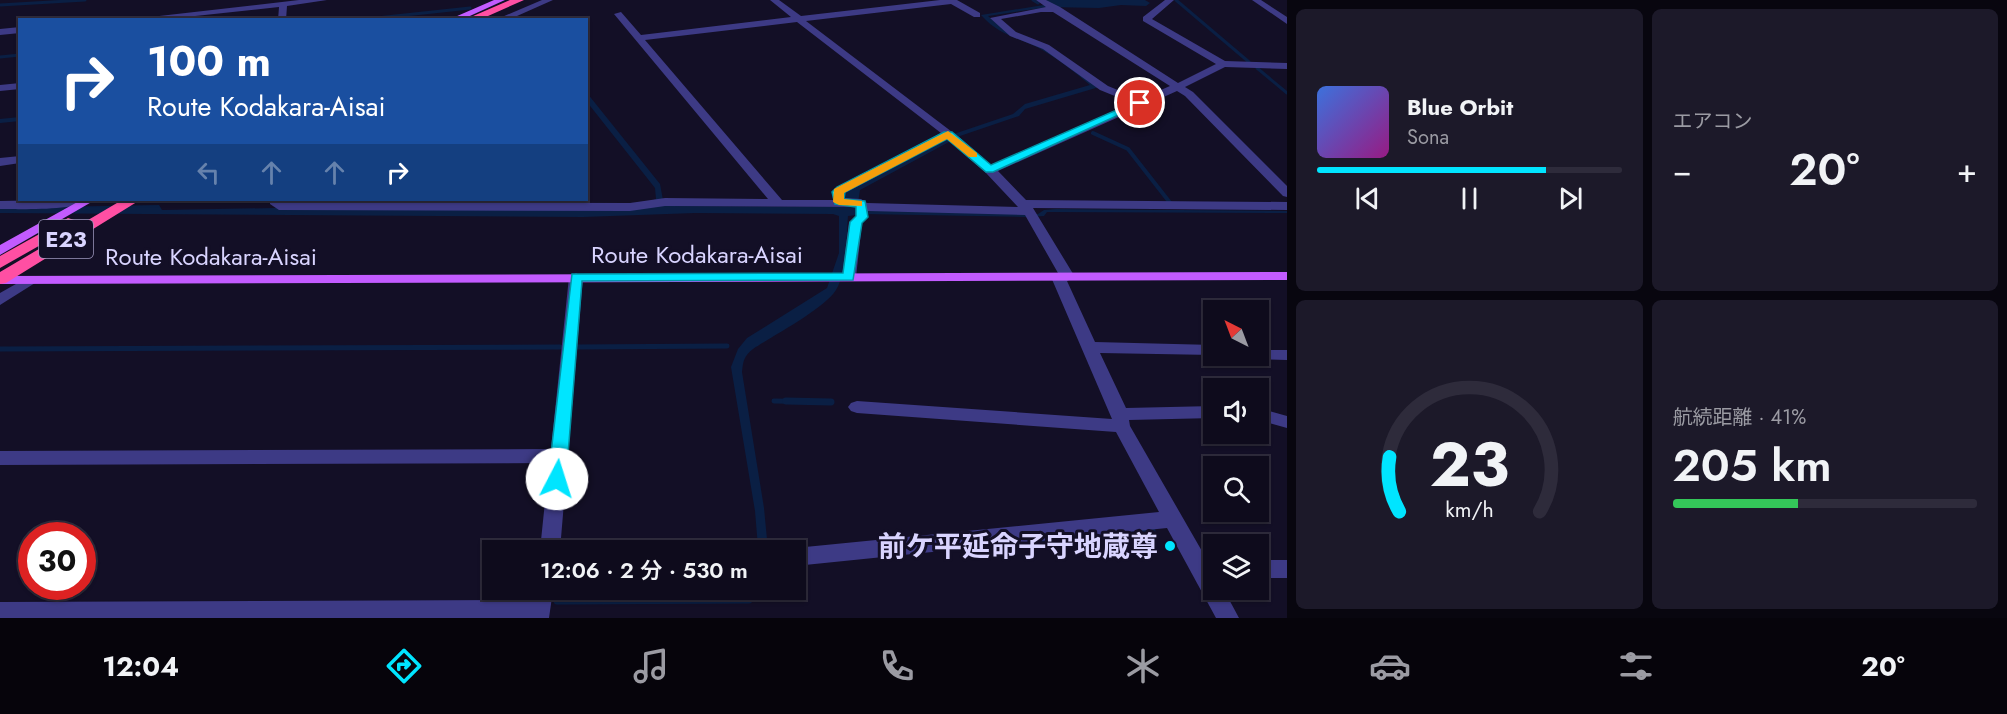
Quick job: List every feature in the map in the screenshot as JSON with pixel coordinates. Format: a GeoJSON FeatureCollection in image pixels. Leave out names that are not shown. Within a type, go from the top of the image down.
{"type":"FeatureCollection","features":[{"type":"Feature","properties":{"kind":"highway"},"geometry":{"type":"LineString","coordinates":[[474,18],[519,0]]}},
{"type":"Feature","properties":{"kind":"highway"},"geometry":{"type":"LineString","coordinates":[[493,18],[537,0]]}},
{"type":"Feature","properties":{"kind":"highway","name":"E23"},"geometry":{"type":"LineString","coordinates":[[0,263],[107,201]]}},
{"type":"Feature","properties":{"kind":"highway","name":"E23"},"geometry":{"type":"LineString","coordinates":[[0,279],[130,201]]}},
{"type":"Feature","properties":{"kind":"main road"},"geometry":{"type":"LineString","coordinates":[[457,18],[501,0]]}},
{"type":"Feature","properties":{"kind":"main road"},"geometry":{"type":"LineString","coordinates":[[0,251],[84,201]]}},
{"type":"Feature","properties":{"kind":"main road","name":"Route Kodakara-Aisai"},"geometry":{"type":"LineString","coordinates":[[0,279],[1287,276]]}},
{"type":"Feature","properties":{"kind":"street"},"geometry":{"type":"LineString","coordinates":[[147,18],[323,0]]}},
{"type":"Feature","properties":{"kind":"street"},"geometry":{"type":"LineString","coordinates":[[504,18],[549,0]]}},
{"type":"Feature","properties":{"kind":"street"},"geometry":{"type":"LineString","coordinates":[[774,0],[952,137],[990,170],[1028,211],[1063,277],[1088,347],[1120,420],[1171,519],[1203,564]]}},
{"type":"Feature","properties":{"kind":"street"},"geometry":{"type":"LineString","coordinates":[[639,38],[952,0],[977,15]]}},
{"type":"Feature","properties":{"kind":"street"},"geometry":{"type":"LineString","coordinates":[[1170,0],[1146,19],[1223,64]]}},
{"type":"Feature","properties":{"kind":"street"},"geometry":{"type":"LineString","coordinates":[[1256,0],[1287,21]]}},
{"type":"Feature","properties":{"kind":"street"},"geometry":{"type":"LineString","coordinates":[[282,18],[283,4]]}},
{"type":"Feature","properties":{"kind":"street"},"geometry":{"type":"LineString","coordinates":[[1140,103],[1104,88],[1046,47],[1013,34],[994,18],[1041,10],[1050,6],[1190,94],[1287,193]]}},
{"type":"Feature","properties":{"kind":"street"},"geometry":{"type":"LineString","coordinates":[[1273,12],[1287,12]]}},
{"type":"Feature","properties":{"kind":"street"},"geometry":{"type":"LineString","coordinates":[[618,14],[779,204]]}},
{"type":"Feature","properties":{"kind":"street"},"geometry":{"type":"LineString","coordinates":[[0,32],[18,30]]}},
{"type":"Feature","properties":{"kind":"street"},"geometry":{"type":"LineString","coordinates":[[990,170],[1223,64],[1287,66]]}},
{"type":"Feature","properties":{"kind":"street"},"geometry":{"type":"LineString","coordinates":[[0,88],[18,86]]}},
{"type":"Feature","properties":{"kind":"street"},"geometry":{"type":"LineString","coordinates":[[839,202],[838,192],[841,190],[952,137]]}},
{"type":"Feature","properties":{"kind":"street"},"geometry":{"type":"LineString","coordinates":[[0,162],[18,159]]}},
{"type":"Feature","properties":{"kind":"street"},"geometry":{"type":"LineString","coordinates":[[0,205],[43,205],[77,201]]}},
{"type":"Feature","properties":{"kind":"street"},"geometry":{"type":"LineString","coordinates":[[276,201],[279,206],[520,203],[630,207],[665,202],[836,204],[839,202],[861,209],[1028,211],[1287,206]]}},
{"type":"Feature","properties":{"kind":"street"},"geometry":{"type":"LineString","coordinates":[[849,277],[856,222],[861,209]]}},
{"type":"Feature","properties":{"kind":"street"},"geometry":{"type":"LineString","coordinates":[[551,540],[576,277]]}},
{"type":"Feature","properties":{"kind":"street"},"geometry":{"type":"LineString","coordinates":[[0,300],[30,280]]}},
{"type":"Feature","properties":{"kind":"street"},"geometry":{"type":"LineString","coordinates":[[1088,347],[1203,350]]}},
{"type":"Feature","properties":{"kind":"street"},"geometry":{"type":"LineString","coordinates":[[1269,355],[1287,355]]}},
{"type":"Feature","properties":{"kind":"street"},"geometry":{"type":"LineString","coordinates":[[857,406],[1120,420],[1203,413]]}},
{"type":"Feature","properties":{"kind":"street"},"geometry":{"type":"LineString","coordinates":[[1269,417],[1287,422]]}},
{"type":"Feature","properties":{"kind":"street"},"geometry":{"type":"LineString","coordinates":[[0,458],[559,456]]}},
{"type":"Feature","properties":{"kind":"street"},"geometry":{"type":"LineString","coordinates":[[806,556],[1171,519]]}},
{"type":"Feature","properties":{"kind":"street"},"geometry":{"type":"LineString","coordinates":[[1269,569],[1287,569]]}},
{"type":"Feature","properties":{"kind":"street"},"geometry":{"type":"LineString","coordinates":[[1220,600],[1228,618]]}},
{"type":"Feature","properties":{"kind":"street"},"geometry":{"type":"LineString","coordinates":[[0,612],[540,606]]}},
{"type":"Feature","properties":{"kind":"water"},"geometry":{"type":"Polygon","coordinates":[[[1046,0],[1145,0],[1150,3],[1146,6],[1121,5],[1099,8],[1048,7],[988,16],[1010,35],[1001,31],[981,15],[1050,4],[1046,0]]]}},
{"type":"Feature","properties":{"kind":"water"},"geometry":{"type":"Polygon","coordinates":[[[1010,35],[1043,47],[1099,87],[1025,109],[1019,116],[960,136],[860,190],[857,209],[1038,214],[1044,210],[1056,209],[1287,211],[1287,213],[1047,212],[1044,216],[1026,217],[865,214],[848,216],[845,264],[836,290],[810,313],[753,349],[744,362],[742,372],[767,540],[757,540],[755,511],[731,367],[738,349],[747,338],[827,288],[839,253],[839,216],[833,214],[695,213],[583,217],[0,213],[0,208],[159,205],[162,210],[276,208],[628,210],[656,199],[655,188],[588,103],[588,94],[660,184],[663,200],[668,206],[837,207],[843,205],[843,192],[942,138],[1013,114],[1025,104],[1090,85],[1050,55],[1010,35]]]}},
{"type":"Feature","properties":{"kind":"waterway"},"geometry":{"type":"LineString","coordinates":[[0,5],[85,0]]}},
{"type":"Feature","properties":{"kind":"waterway"},"geometry":{"type":"LineString","coordinates":[[1033,0],[1038,3]]}},
{"type":"Feature","properties":{"kind":"waterway"},"geometry":{"type":"LineString","coordinates":[[1176,0],[1249,62]]}},
{"type":"Feature","properties":{"kind":"waterway"},"geometry":{"type":"LineString","coordinates":[[377,18],[470,8]]}},
{"type":"Feature","properties":{"kind":"waterway"},"geometry":{"type":"LineString","coordinates":[[0,57],[18,55]]}},
{"type":"Feature","properties":{"kind":"waterway"},"geometry":{"type":"LineString","coordinates":[[1257,68],[1287,93]]}},
{"type":"Feature","properties":{"kind":"waterway"},"geometry":{"type":"LineString","coordinates":[[0,121],[18,119]]}},
{"type":"Feature","properties":{"kind":"waterway"},"geometry":{"type":"LineString","coordinates":[[1093,133],[1128,149],[1171,204]]}},
{"type":"Feature","properties":{"kind":"waterway"},"geometry":{"type":"LineString","coordinates":[[576,347],[727,346]]}},
{"type":"Feature","properties":{"kind":"waterway"},"geometry":{"type":"LineString","coordinates":[[0,349],[560,347]]}},
{"type":"Feature","properties":{"kind":"waterway"},"geometry":{"type":"LineString","coordinates":[[774,401],[831,402],[786,401]]}},
{"type":"Feature","properties":{"kind":"waterway"},"geometry":{"type":"LineString","coordinates":[[995,545],[1152,531]]}},
{"type":"Feature","properties":{"kind":"waterway"},"geometry":{"type":"LineString","coordinates":[[557,601],[749,600]]}},
{"type":"Feature","properties":{"kind":"slow traffic"},"geometry":{"type":"LineString","coordinates":[[858,203],[839,202],[838,192],[948,134],[973,155]]}},
{"type":"Feature","properties":{"kind":"place","name":"前ケ平延命子守地蔵尊"},"geometry":{"type":"Point","coordinates":[1170,546]}},
{"type":"Feature","properties":{"kind":"route"},"geometry":{"type":"LineString","coordinates":[[557,479],[576,277],[849,277],[856,222],[862,217],[862,207],[861,203],[839,202],[838,192],[841,190],[948,134],[990,170],[1140,103]]}}]}
